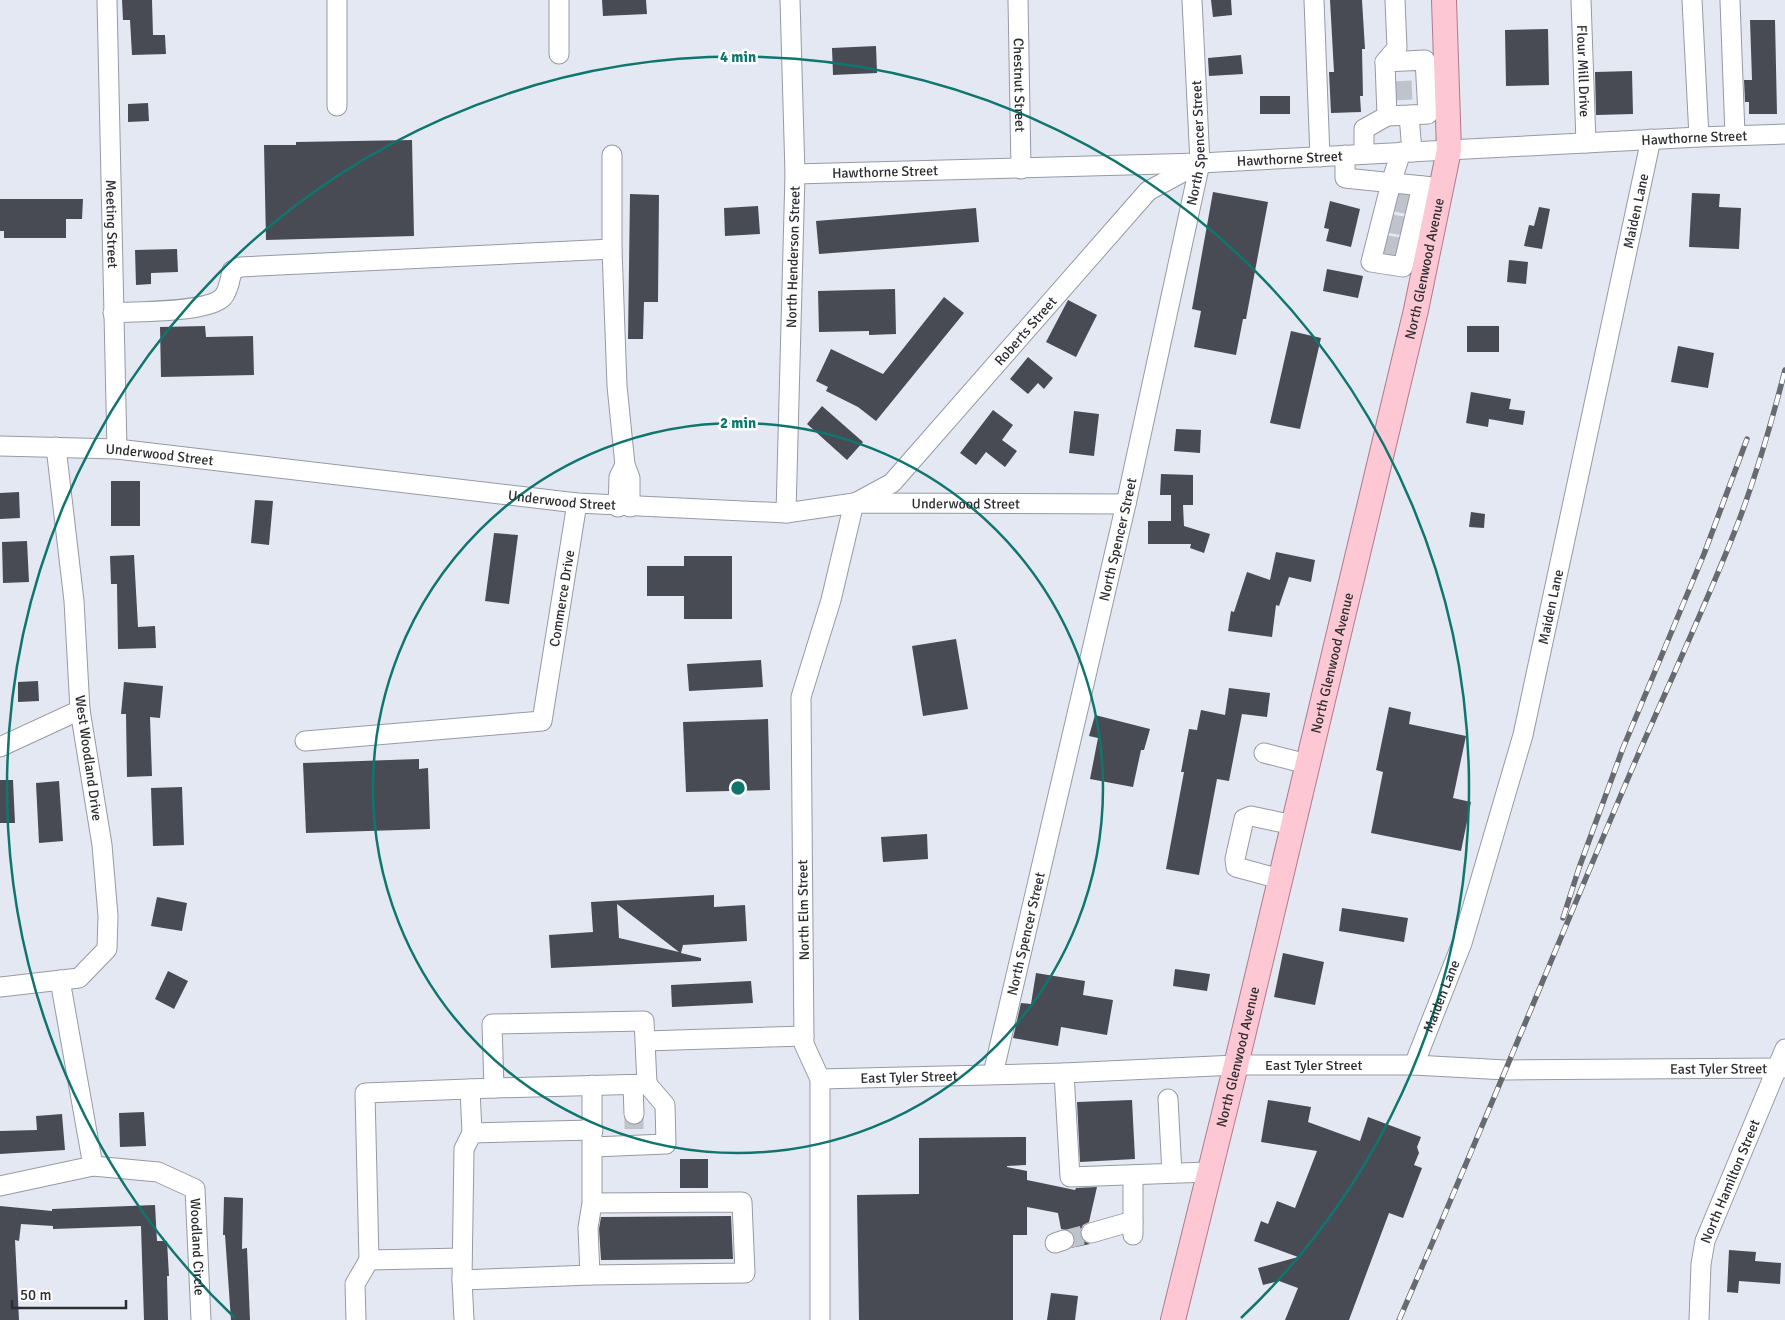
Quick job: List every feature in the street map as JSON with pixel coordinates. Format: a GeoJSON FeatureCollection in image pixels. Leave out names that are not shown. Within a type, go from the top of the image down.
{"type":"FeatureCollection","features":[{"type":"Feature","properties":{"kind":"main road","name":"North Glenwood Avenue"},"geometry":{"type":"LineString","coordinates":[[1172,1320],[1236,1065],[1414,320],[1410,255],[1432,187],[1449,150],[1431,89],[1444,0]]}},
{"type":"Feature","properties":{"kind":"street","name":"Meeting Street"},"geometry":{"type":"LineString","coordinates":[[107,0],[117,448]]}},
{"type":"Feature","properties":{"kind":"street"},"geometry":{"type":"LineString","coordinates":[[336,106],[337,0]]}},
{"type":"Feature","properties":{"kind":"street"},"geometry":{"type":"LineString","coordinates":[[558,54],[559,0]]}},
{"type":"Feature","properties":{"kind":"street","name":"North Henderson Street"},"geometry":{"type":"LineString","coordinates":[[786,513],[795,174],[790,0]]}},
{"type":"Feature","properties":{"kind":"street","name":"Chestnut Street"},"geometry":{"type":"LineString","coordinates":[[1018,0],[1021,169]]}},
{"type":"Feature","properties":{"kind":"street","name":"North Spencer Street"},"geometry":{"type":"LineString","coordinates":[[993,1074],[1126,504],[1200,163],[1192,0]]}},
{"type":"Feature","properties":{"kind":"street"},"geometry":{"type":"LineString","coordinates":[[1314,0],[1320,157]]}},
{"type":"Feature","properties":{"kind":"street"},"geometry":{"type":"LineString","coordinates":[[1387,116],[1389,91],[1385,62],[1397,48],[1395,0]]}},
{"type":"Feature","properties":{"kind":"street","name":"Flour Mill Drive"},"geometry":{"type":"LineString","coordinates":[[1581,0],[1586,143]]}},
{"type":"Feature","properties":{"kind":"street"},"geometry":{"type":"LineString","coordinates":[[1692,0],[1700,137]]}},
{"type":"Feature","properties":{"kind":"street"},"geometry":{"type":"LineString","coordinates":[[1730,1],[1735,135]]}},
{"type":"Feature","properties":{"kind":"street"},"geometry":{"type":"LineString","coordinates":[[1364,154],[1364,130],[1387,116],[1428,114],[1431,89],[1425,60],[1385,62]]}},
{"type":"Feature","properties":{"kind":"street"},"geometry":{"type":"LineString","coordinates":[[1409,116],[1406,152],[1389,195],[1396,225],[1410,255],[1403,267],[1371,262],[1378,244],[1396,225],[1432,187]]}},
{"type":"Feature","properties":{"kind":"street","name":"Hawthorne Street"},"geometry":{"type":"LineString","coordinates":[[795,174],[1200,163],[1651,139],[1785,134]]}},
{"type":"Feature","properties":{"kind":"street","name":"Maiden Lane"},"geometry":{"type":"LineString","coordinates":[[1414,1065],[1462,942],[1523,735],[1651,139]]}},
{"type":"Feature","properties":{"kind":"street"},"geometry":{"type":"LineString","coordinates":[[612,155],[612,249],[617,386],[625,464],[619,477],[624,507]]}},
{"type":"Feature","properties":{"kind":"street"},"geometry":{"type":"LineString","coordinates":[[1344,156],[1345,178],[1389,195],[1432,187]]}},
{"type":"Feature","properties":{"kind":"street","name":"Roberts Street"},"geometry":{"type":"LineString","coordinates":[[854,503],[892,483],[1148,191],[1200,163]]}},
{"type":"Feature","properties":{"kind":"street"},"geometry":{"type":"LineString","coordinates":[[114,312],[194,308],[212,304],[225,295],[232,271],[240,266],[612,249]]}},
{"type":"Feature","properties":{"kind":"street","name":"Underwood Street"},"geometry":{"type":"LineString","coordinates":[[0,446],[117,448],[577,504],[624,507],[786,513],[854,503],[1126,504]]}},
{"type":"Feature","properties":{"kind":"street","name":"West Woodland Drive"},"geometry":{"type":"LineString","coordinates":[[0,987],[79,978],[108,949],[108,916],[102,844],[80,710],[74,601],[56,447]]}},
{"type":"Feature","properties":{"kind":"street","name":"North Elm Street"},"geometry":{"type":"LineString","coordinates":[[820,1320],[820,1079],[804,1044],[801,697],[831,600],[854,503]]}},
{"type":"Feature","properties":{"kind":"street","name":"Commerce Drive"},"geometry":{"type":"LineString","coordinates":[[305,741],[542,721],[577,504]]}},
{"type":"Feature","properties":{"kind":"street"},"geometry":{"type":"LineString","coordinates":[[0,747],[80,710]]}},
{"type":"Feature","properties":{"kind":"street"},"geometry":{"type":"LineString","coordinates":[[1264,753],[1308,764]]}},
{"type":"Feature","properties":{"kind":"street"},"geometry":{"type":"LineString","coordinates":[[1280,879],[1236,867],[1235,859],[1242,827],[1244,819],[1251,816],[1293,825]]}},
{"type":"Feature","properties":{"kind":"street"},"geometry":{"type":"LineString","coordinates":[[60,980],[93,1166]]}},
{"type":"Feature","properties":{"kind":"street"},"geometry":{"type":"LineString","coordinates":[[494,1088],[492,1024],[644,1021],[645,1041],[634,1129]]}},
{"type":"Feature","properties":{"kind":"street"},"geometry":{"type":"LineString","coordinates":[[645,1041],[804,1036]]}},
{"type":"Feature","properties":{"kind":"street","name":"North Hamilton Street"},"geometry":{"type":"LineString","coordinates":[[1699,1320],[1701,1264],[1705,1241],[1781,1068],[1785,1049]]}},
{"type":"Feature","properties":{"kind":"street","name":"East Tyler Street"},"geometry":{"type":"LineString","coordinates":[[820,1079],[1236,1065],[1414,1065],[1506,1070],[1781,1068]]}},
{"type":"Feature","properties":{"kind":"street"},"geometry":{"type":"LineString","coordinates":[[1064,1072],[1070,1176],[1208,1172]]}},
{"type":"Feature","properties":{"kind":"street"},"geometry":{"type":"LineString","coordinates":[[356,1320],[355,1284],[369,1260],[365,1093],[640,1084],[665,1105],[666,1144],[634,1129],[593,1139],[472,1133]]}},
{"type":"Feature","properties":{"kind":"street"},"geometry":{"type":"LineString","coordinates":[[590,1275],[588,1228],[592,1203],[592,1085]]}},
{"type":"Feature","properties":{"kind":"street"},"geometry":{"type":"LineString","coordinates":[[464,1320],[462,1258],[464,1149],[472,1133],[470,1089]]}},
{"type":"Feature","properties":{"kind":"street"},"geometry":{"type":"LineString","coordinates":[[1168,1099],[1172,1173]]}},
{"type":"Feature","properties":{"kind":"street","name":"Woodland Circle"},"geometry":{"type":"LineString","coordinates":[[0,1186],[93,1166],[158,1172],[195,1189],[201,1320]]}},
{"type":"Feature","properties":{"kind":"street"},"geometry":{"type":"LineString","coordinates":[[1092,1233],[1133,1228],[1132,1175]]}},
{"type":"Feature","properties":{"kind":"street"},"geometry":{"type":"LineString","coordinates":[[462,1280],[590,1275],[745,1273],[742,1202],[592,1203]]}},
{"type":"Feature","properties":{"kind":"street"},"geometry":{"type":"LineString","coordinates":[[369,1260],[462,1258]]}},
{"type":"Feature","properties":{"kind":"building"},"geometry":{"type":"Polygon","coordinates":[[[122,0],[152,0],[153,35],[165,35],[166,54],[132,55],[130,20],[123,20],[122,0]]]}},
{"type":"Feature","properties":{"kind":"building"},"geometry":{"type":"Polygon","coordinates":[[[602,0],[646,0],[647,14],[603,16],[602,0]]]}},
{"type":"Feature","properties":{"kind":"building"},"geometry":{"type":"Polygon","coordinates":[[[1211,0],[1231,0],[1232,15],[1213,17],[1211,0]]]}},
{"type":"Feature","properties":{"kind":"building"},"geometry":{"type":"Polygon","coordinates":[[[1330,0],[1362,0],[1365,49],[1362,49],[1363,96],[1360,96],[1361,112],[1331,113],[1329,72],[1334,72],[1330,0]]]}},
{"type":"Feature","properties":{"kind":"building"},"geometry":{"type":"Polygon","coordinates":[[[1750,20],[1775,20],[1777,114],[1749,114],[1749,102],[1745,102],[1744,80],[1752,80],[1750,20]]]}},
{"type":"Feature","properties":{"kind":"building"},"geometry":{"type":"Polygon","coordinates":[[[1548,29],[1549,85],[1506,86],[1505,30],[1548,29]]]}},
{"type":"Feature","properties":{"kind":"building"},"geometry":{"type":"Polygon","coordinates":[[[876,46],[877,73],[833,75],[832,48],[876,46]]]}},
{"type":"Feature","properties":{"kind":"building"},"geometry":{"type":"Polygon","coordinates":[[[1241,55],[1243,74],[1209,76],[1208,58],[1241,55]]]}},
{"type":"Feature","properties":{"kind":"building"},"geometry":{"type":"Polygon","coordinates":[[[1632,71],[1633,114],[1596,115],[1595,72],[1632,71]]]}},
{"type":"Feature","properties":{"kind":"building"},"geometry":{"type":"Polygon","coordinates":[[[1260,96],[1290,96],[1290,114],[1260,114],[1260,96]]]}},
{"type":"Feature","properties":{"kind":"building"},"geometry":{"type":"Polygon","coordinates":[[[148,103],[149,121],[128,122],[128,104],[148,103]]]}},
{"type":"Feature","properties":{"kind":"building"},"geometry":{"type":"Polygon","coordinates":[[[412,140],[414,236],[266,240],[264,145],[296,145],[296,142],[412,140]]]}},
{"type":"Feature","properties":{"kind":"building"},"geometry":{"type":"Polygon","coordinates":[[[1213,192],[1268,202],[1246,319],[1243,319],[1236,355],[1194,347],[1201,311],[1192,309],[1213,192]]]}},
{"type":"Feature","properties":{"kind":"building"},"geometry":{"type":"Polygon","coordinates":[[[1692,193],[1720,194],[1719,207],[1741,208],[1739,249],[1689,247],[1692,193]]]}},
{"type":"Feature","properties":{"kind":"building"},"geometry":{"type":"Polygon","coordinates":[[[630,194],[659,195],[658,302],[644,302],[643,339],[628,339],[630,194]]]}},
{"type":"Feature","properties":{"kind":"building"},"geometry":{"type":"Polygon","coordinates":[[[0,199],[83,199],[82,219],[66,219],[66,238],[4,238],[4,231],[0,231],[0,199]]]}},
{"type":"Feature","properties":{"kind":"building"},"geometry":{"type":"Polygon","coordinates":[[[1330,201],[1360,209],[1351,247],[1326,241],[1329,229],[1324,228],[1330,201]]]}},
{"type":"Feature","properties":{"kind":"building"},"geometry":{"type":"Polygon","coordinates":[[[758,206],[760,234],[725,236],[724,208],[758,206]]]}},
{"type":"Feature","properties":{"kind":"building"},"geometry":{"type":"Polygon","coordinates":[[[1539,207],[1550,209],[1542,249],[1524,246],[1529,225],[1534,226],[1539,207]]]}},
{"type":"Feature","properties":{"kind":"building"},"geometry":{"type":"Polygon","coordinates":[[[976,208],[979,242],[819,254],[816,221],[976,208]]]}},
{"type":"Feature","properties":{"kind":"building"},"geometry":{"type":"Polygon","coordinates":[[[177,249],[178,272],[151,273],[151,284],[136,285],[135,250],[177,249]]]}},
{"type":"Feature","properties":{"kind":"building"},"geometry":{"type":"Polygon","coordinates":[[[1509,260],[1528,262],[1526,284],[1507,282],[1509,260]]]}},
{"type":"Feature","properties":{"kind":"building"},"geometry":{"type":"Polygon","coordinates":[[[1327,269],[1363,276],[1358,298],[1323,291],[1327,269]]]}},
{"type":"Feature","properties":{"kind":"building"},"geometry":{"type":"Polygon","coordinates":[[[895,289],[896,334],[869,335],[869,331],[819,332],[818,291],[895,289]]]}},
{"type":"Feature","properties":{"kind":"building"},"geometry":{"type":"Polygon","coordinates":[[[944,297],[964,313],[876,421],[858,407],[826,391],[828,387],[816,381],[831,349],[883,374],[944,297]]]}},
{"type":"Feature","properties":{"kind":"building"},"geometry":{"type":"Polygon","coordinates":[[[1068,300],[1097,315],[1076,357],[1046,342],[1068,300]]]}},
{"type":"Feature","properties":{"kind":"building"},"geometry":{"type":"Polygon","coordinates":[[[205,326],[206,337],[253,336],[254,375],[161,377],[160,327],[205,326]]]}},
{"type":"Feature","properties":{"kind":"building"},"geometry":{"type":"Polygon","coordinates":[[[1467,326],[1499,326],[1499,352],[1467,352],[1467,326]]]}},
{"type":"Feature","properties":{"kind":"building"},"geometry":{"type":"Polygon","coordinates":[[[1291,331],[1321,338],[1300,429],[1270,423],[1291,331]]]}},
{"type":"Feature","properties":{"kind":"building"},"geometry":{"type":"Polygon","coordinates":[[[1678,346],[1714,353],[1708,388],[1671,382],[1678,346]]]}},
{"type":"Feature","properties":{"kind":"building"},"geometry":{"type":"Polygon","coordinates":[[[1028,357],[1053,378],[1044,389],[1038,383],[1028,394],[1010,379],[1028,357]]]}},
{"type":"Feature","properties":{"kind":"building"},"geometry":{"type":"Polygon","coordinates":[[[1471,392],[1511,399],[1509,409],[1525,411],[1523,425],[1489,419],[1488,427],[1466,423],[1471,392]]]}},
{"type":"Feature","properties":{"kind":"building"},"geometry":{"type":"Polygon","coordinates":[[[822,406],[863,442],[847,460],[807,424],[822,406]]]}},
{"type":"Feature","properties":{"kind":"building"},"geometry":{"type":"Polygon","coordinates":[[[993,410],[1013,425],[1002,440],[1017,451],[1005,467],[986,452],[976,465],[960,453],[993,410]]]}},
{"type":"Feature","properties":{"kind":"building"},"geometry":{"type":"Polygon","coordinates":[[[1074,411],[1099,414],[1094,456],[1069,453],[1074,411]]]}},
{"type":"Feature","properties":{"kind":"building"},"geometry":{"type":"Polygon","coordinates":[[[1176,429],[1201,430],[1200,453],[1174,451],[1176,429]]]}},
{"type":"Feature","properties":{"kind":"building"},"geometry":{"type":"Polygon","coordinates":[[[1161,474],[1193,475],[1193,505],[1183,505],[1184,526],[1210,534],[1204,553],[1190,548],[1191,544],[1148,544],[1148,521],[1171,521],[1171,495],[1160,495],[1161,474]]]}},
{"type":"Feature","properties":{"kind":"building"},"geometry":{"type":"Polygon","coordinates":[[[111,481],[140,481],[140,526],[111,526],[111,481]]]}},
{"type":"Feature","properties":{"kind":"building"},"geometry":{"type":"Polygon","coordinates":[[[19,492],[20,518],[0,519],[0,493],[19,492]]]}},
{"type":"Feature","properties":{"kind":"building"},"geometry":{"type":"Polygon","coordinates":[[[255,500],[273,501],[269,545],[251,543],[255,500]]]}},
{"type":"Feature","properties":{"kind":"building"},"geometry":{"type":"Polygon","coordinates":[[[1471,512],[1485,514],[1484,528],[1469,527],[1471,512]]]}},
{"type":"Feature","properties":{"kind":"building"},"geometry":{"type":"Polygon","coordinates":[[[494,533],[518,535],[509,604],[485,601],[494,533]]]}},
{"type":"Feature","properties":{"kind":"building"},"geometry":{"type":"Polygon","coordinates":[[[27,541],[29,582],[3,583],[2,542],[27,541]]]}},
{"type":"Feature","properties":{"kind":"building"},"geometry":{"type":"Polygon","coordinates":[[[1276,552],[1315,560],[1311,582],[1289,577],[1279,606],[1276,605],[1272,637],[1228,631],[1231,611],[1234,612],[1247,572],[1270,580],[1276,552]]]}},
{"type":"Feature","properties":{"kind":"building"},"geometry":{"type":"Polygon","coordinates":[[[134,555],[138,627],[155,626],[156,648],[118,649],[117,584],[111,584],[110,556],[134,555]]]}},
{"type":"Feature","properties":{"kind":"building"},"geometry":{"type":"Polygon","coordinates":[[[684,556],[732,556],[732,619],[684,619],[684,596],[647,596],[647,566],[684,566],[684,556]]]}},
{"type":"Feature","properties":{"kind":"building"},"geometry":{"type":"Polygon","coordinates":[[[956,639],[968,709],[923,716],[912,646],[956,639]]]}},
{"type":"Feature","properties":{"kind":"building"},"geometry":{"type":"Polygon","coordinates":[[[761,660],[763,687],[689,691],[687,664],[761,660]]]}},
{"type":"Feature","properties":{"kind":"building"},"geometry":{"type":"Polygon","coordinates":[[[38,681],[39,701],[18,702],[18,682],[38,681]]]}},
{"type":"Feature","properties":{"kind":"building"},"geometry":{"type":"Polygon","coordinates":[[[124,682],[163,686],[160,718],[150,717],[152,776],[127,777],[126,714],[121,714],[124,682]]]}},
{"type":"Feature","properties":{"kind":"building"},"geometry":{"type":"Polygon","coordinates":[[[1229,688],[1270,693],[1267,717],[1242,714],[1229,781],[1217,779],[1199,875],[1166,869],[1184,772],[1181,772],[1189,729],[1197,730],[1201,710],[1225,715],[1229,688]]]}},
{"type":"Feature","properties":{"kind":"building"},"geometry":{"type":"Polygon","coordinates":[[[1389,707],[1411,712],[1409,724],[1466,736],[1453,798],[1471,802],[1461,851],[1371,833],[1383,772],[1376,770],[1389,707]]]}},
{"type":"Feature","properties":{"kind":"building"},"geometry":{"type":"Polygon","coordinates":[[[1095,715],[1150,729],[1144,750],[1141,750],[1133,787],[1090,779],[1098,738],[1089,736],[1095,715]]]}},
{"type":"Feature","properties":{"kind":"building"},"geometry":{"type":"Polygon","coordinates":[[[768,719],[770,790],[686,792],[683,722],[768,719]]]}},
{"type":"Feature","properties":{"kind":"building"},"geometry":{"type":"Polygon","coordinates":[[[419,759],[419,769],[428,768],[430,829],[306,833],[303,763],[419,759]]]}},
{"type":"Feature","properties":{"kind":"building"},"geometry":{"type":"Polygon","coordinates":[[[0,780],[13,780],[15,823],[0,823],[0,780]]]}},
{"type":"Feature","properties":{"kind":"building"},"geometry":{"type":"Polygon","coordinates":[[[59,781],[63,841],[39,843],[36,783],[59,781]]]}},
{"type":"Feature","properties":{"kind":"building"},"geometry":{"type":"Polygon","coordinates":[[[182,787],[184,845],[153,846],[151,788],[182,787]]]}},
{"type":"Feature","properties":{"kind":"building"},"geometry":{"type":"Polygon","coordinates":[[[927,834],[928,859],[883,862],[881,837],[927,834]]]}},
{"type":"Feature","properties":{"kind":"building"},"geometry":{"type":"Polygon","coordinates":[[[714,895],[714,907],[745,905],[747,941],[683,945],[681,953],[701,958],[701,961],[551,968],[549,935],[593,932],[591,902],[714,895]],[[617,904],[619,938],[679,952],[617,904]]]}},
{"type":"Feature","properties":{"kind":"building"},"geometry":{"type":"Polygon","coordinates":[[[157,897],[187,903],[182,931],[151,926],[157,897]]]}},
{"type":"Feature","properties":{"kind":"building"},"geometry":{"type":"Polygon","coordinates":[[[1342,908],[1408,918],[1404,942],[1339,931],[1342,908]]]}},
{"type":"Feature","properties":{"kind":"building"},"geometry":{"type":"Polygon","coordinates":[[[1283,953],[1324,962],[1315,1005],[1274,997],[1283,953]]]}},
{"type":"Feature","properties":{"kind":"building"},"geometry":{"type":"Polygon","coordinates":[[[1175,969],[1210,974],[1207,991],[1173,986],[1175,969]]]}},
{"type":"Feature","properties":{"kind":"building"},"geometry":{"type":"Polygon","coordinates":[[[168,971],[188,981],[174,1009],[155,999],[168,971]]]}},
{"type":"Feature","properties":{"kind":"building"},"geometry":{"type":"Polygon","coordinates":[[[1036,973],[1085,981],[1083,995],[1113,1000],[1107,1035],[1061,1027],[1058,1046],[1013,1038],[1021,1003],[1031,1004],[1036,973]]]}},
{"type":"Feature","properties":{"kind":"building"},"geometry":{"type":"Polygon","coordinates":[[[751,981],[753,1003],[672,1007],[671,985],[751,981]]]}},
{"type":"Feature","properties":{"kind":"building"},"geometry":{"type":"Polygon","coordinates":[[[1132,1100],[1135,1159],[1080,1162],[1077,1102],[1132,1100]]]}},
{"type":"Feature","properties":{"kind":"building"},"geometry":{"type":"Polygon","coordinates":[[[1268,1100],[1311,1107],[1308,1122],[1360,1141],[1368,1117],[1421,1137],[1417,1147],[1419,1153],[1414,1165],[1422,1168],[1403,1218],[1389,1213],[1349,1320],[1285,1320],[1298,1288],[1279,1281],[1263,1285],[1258,1268],[1298,1257],[1254,1241],[1261,1221],[1268,1224],[1277,1201],[1295,1208],[1317,1151],[1261,1142],[1268,1100]]]}},
{"type":"Feature","properties":{"kind":"building"},"geometry":{"type":"Polygon","coordinates":[[[144,1112],[146,1146],[120,1147],[119,1113],[144,1112]]]}},
{"type":"Feature","properties":{"kind":"building"},"geometry":{"type":"Polygon","coordinates":[[[62,1114],[65,1150],[0,1154],[0,1131],[37,1130],[36,1116],[62,1114]]]}},
{"type":"Feature","properties":{"kind":"building"},"geometry":{"type":"Polygon","coordinates":[[[1026,1137],[1026,1165],[1007,1167],[1027,1171],[1027,1180],[1075,1190],[1076,1188],[1097,1187],[1089,1222],[1083,1225],[1080,1231],[1080,1237],[1083,1241],[1090,1244],[1071,1248],[1075,1243],[1074,1236],[1071,1231],[1061,1229],[1058,1213],[1027,1207],[1027,1235],[1013,1235],[1013,1320],[859,1320],[857,1195],[919,1194],[919,1138],[1026,1137]]]}},
{"type":"Feature","properties":{"kind":"building"},"geometry":{"type":"Polygon","coordinates":[[[680,1159],[708,1159],[708,1188],[680,1188],[680,1159]]]}},
{"type":"Feature","properties":{"kind":"building"},"geometry":{"type":"Polygon","coordinates":[[[224,1197],[243,1198],[242,1249],[247,1248],[250,1320],[231,1320],[225,1235],[223,1235],[224,1197]]]}},
{"type":"Feature","properties":{"kind":"building"},"geometry":{"type":"Polygon","coordinates":[[[155,1205],[157,1241],[167,1241],[169,1276],[167,1276],[168,1320],[144,1320],[141,1226],[53,1229],[53,1226],[21,1224],[19,1241],[15,1240],[19,1320],[0,1320],[0,1206],[52,1211],[52,1209],[155,1205]]]}},
{"type":"Feature","properties":{"kind":"building"},"geometry":{"type":"Polygon","coordinates":[[[731,1216],[733,1259],[601,1260],[599,1229],[601,1217],[731,1216]]]}},
{"type":"Feature","properties":{"kind":"building"},"geometry":{"type":"Polygon","coordinates":[[[1729,1250],[1756,1252],[1755,1261],[1781,1263],[1780,1284],[1739,1281],[1738,1293],[1727,1292],[1729,1250]]]}},
{"type":"Feature","properties":{"kind":"building"},"geometry":{"type":"Polygon","coordinates":[[[1051,1293],[1078,1296],[1075,1320],[1047,1320],[1051,1293]]]}},
{"type":"Feature","properties":{"kind":"tunnel"},"geometry":{"type":"LineString","coordinates":[[1393,91],[1414,90]]}},
{"type":"Feature","properties":{"kind":"tunnel"},"geometry":{"type":"LineString","coordinates":[[1390,201],[1410,205]]}},
{"type":"Feature","properties":{"kind":"tunnel"},"geometry":{"type":"LineString","coordinates":[[1386,223],[1404,226]]}},
{"type":"Feature","properties":{"kind":"tunnel"},"geometry":{"type":"LineString","coordinates":[[1380,244],[1399,247]]}},
{"type":"Feature","properties":{"kind":"tunnel"},"geometry":{"type":"LineString","coordinates":[[634,1114],[634,1129]]}},
{"type":"Feature","properties":{"kind":"tunnel"},"geometry":{"type":"LineString","coordinates":[[1064,1240],[1091,1233]]}},
{"type":"Feature","properties":{"kind":"railway"},"geometry":{"type":"LineString","coordinates":[[1399,1320],[1632,769],[1726,554],[1758,466],[1785,370]]}},
{"type":"Feature","properties":{"kind":"railway"},"geometry":{"type":"LineString","coordinates":[[1563,918],[1579,868],[1623,748],[1704,554],[1747,439]]}}]}
